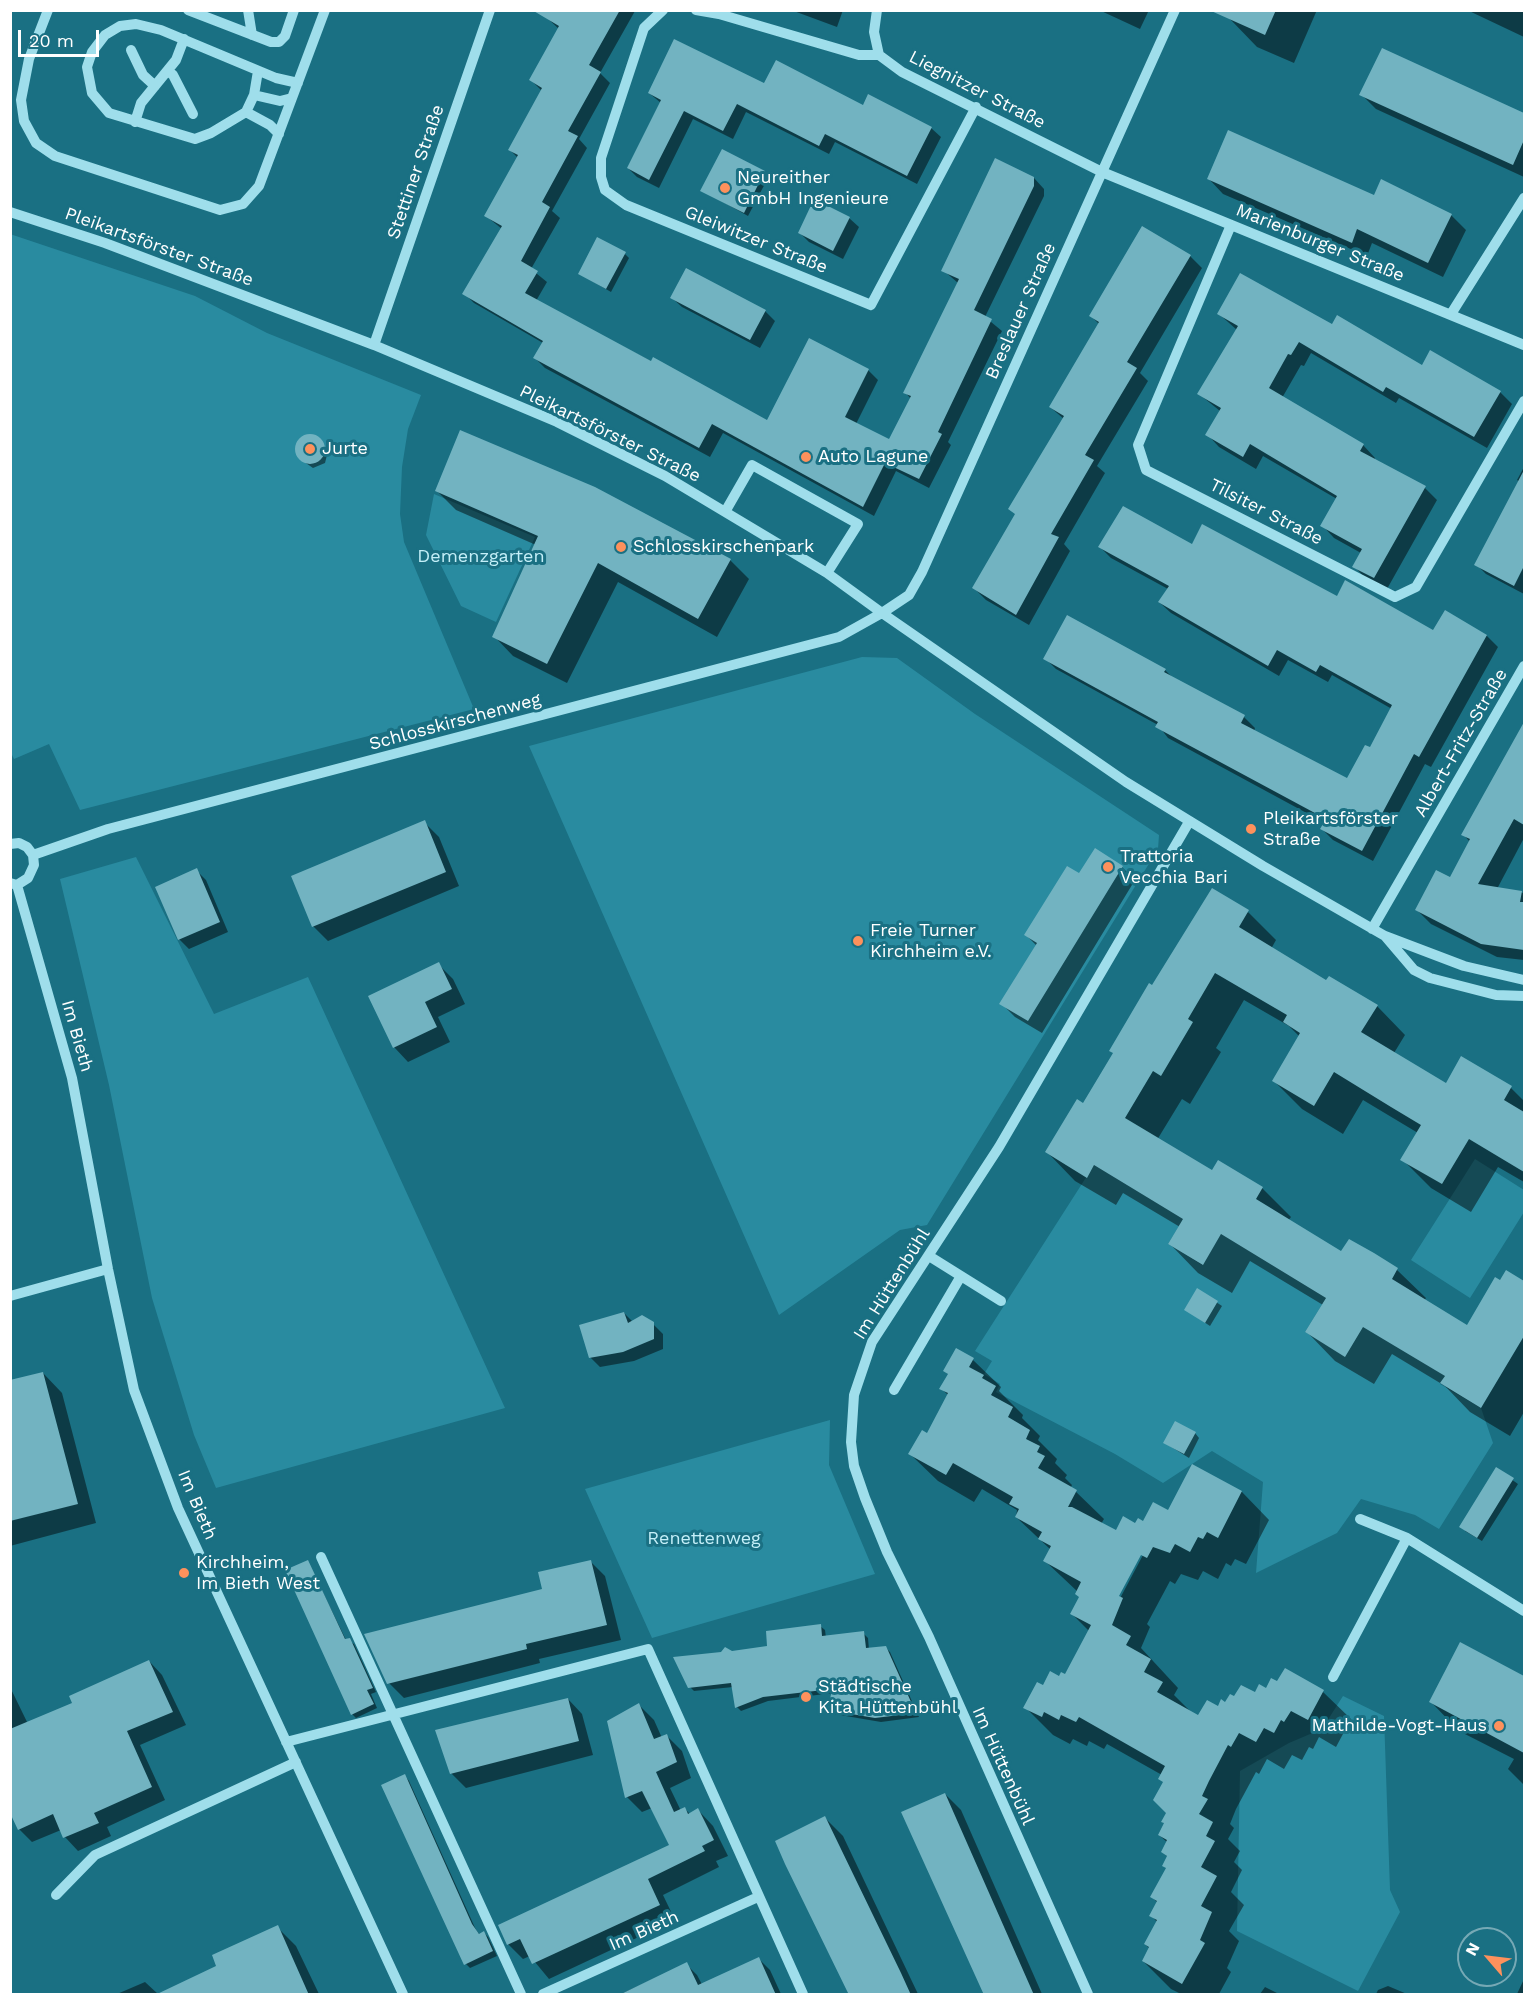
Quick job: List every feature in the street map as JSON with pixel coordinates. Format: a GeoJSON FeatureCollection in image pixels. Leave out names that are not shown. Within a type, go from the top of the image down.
{"type":"FeatureCollection","features":[{"type":"Feature","properties":{"kind":"street"},"geometry":{"type":"LineString","coordinates":[[48,10],[29,58],[21,100],[28,131],[45,151],[220,210],[233,209],[252,196],[279,134],[326,10]]}},
{"type":"Feature","properties":{"kind":"street"},"geometry":{"type":"LineString","coordinates":[[188,10],[252,35],[279,42],[285,36],[294,10]]}},
{"type":"Feature","properties":{"kind":"street"},"geometry":{"type":"LineString","coordinates":[[248,10],[252,35]]}},
{"type":"Feature","properties":{"kind":"street","name":"Stettiner Straße"},"geometry":{"type":"LineString","coordinates":[[374,345],[490,10]]}},
{"type":"Feature","properties":{"kind":"street","name":"Gleiwitzer Straße"},"geometry":{"type":"LineString","coordinates":[[663,10],[644,28],[601,158],[600,177],[605,189],[626,205],[871,305],[976,107]]}},
{"type":"Feature","properties":{"kind":"street"},"geometry":{"type":"LineString","coordinates":[[696,10],[719,14],[860,55],[879,55],[874,32],[877,10]]}},
{"type":"Feature","properties":{"kind":"street","name":"Breslauer Straße"},"geometry":{"type":"LineString","coordinates":[[882,614],[909,595],[922,572],[1175,10]]}},
{"type":"Feature","properties":{"kind":"street"},"geometry":{"type":"LineString","coordinates":[[258,71],[254,95],[246,112],[211,133],[195,139],[109,113],[96,100],[87,77],[92,52],[105,35],[129,24],[148,26],[258,71],[298,83]]}},
{"type":"Feature","properties":{"kind":"street"},"geometry":{"type":"LineString","coordinates":[[135,122],[141,103],[176,60],[184,39]]}},
{"type":"Feature","properties":{"kind":"street"},"geometry":{"type":"LineString","coordinates":[[131,50],[143,75],[155,86]]}},
{"type":"Feature","properties":{"kind":"street","name":"Liegnitzer Straße"},"geometry":{"type":"LineString","coordinates":[[879,55],[902,72],[1102,172]]}},
{"type":"Feature","properties":{"kind":"street"},"geometry":{"type":"LineString","coordinates":[[168,71],[173,75],[193,114]]}},
{"type":"Feature","properties":{"kind":"street"},"geometry":{"type":"LineString","coordinates":[[254,95],[280,100],[292,98]]}},
{"type":"Feature","properties":{"kind":"street"},"geometry":{"type":"LineString","coordinates":[[246,112],[270,125],[279,134]]}},
{"type":"Feature","properties":{"kind":"street","name":"Marienburger Straße"},"geometry":{"type":"LineString","coordinates":[[1102,172],[1524,345]]}},
{"type":"Feature","properties":{"kind":"street"},"geometry":{"type":"LineString","coordinates":[[1450,315],[1524,198]]}},
{"type":"Feature","properties":{"kind":"street","name":"Pleikartsförster Straße"},"geometry":{"type":"LineString","coordinates":[[10,212],[105,243],[374,345],[557,422],[665,476],[827,573],[882,614],[1126,782],[1189,822],[1385,936],[1464,966],[1524,980]]}},
{"type":"Feature","properties":{"kind":"street","name":"Tilsiter Straße"},"geometry":{"type":"LineString","coordinates":[[1231,225],[1138,445],[1146,470],[1395,597],[1416,587],[1524,401]]}},
{"type":"Feature","properties":{"kind":"street"},"geometry":{"type":"LineString","coordinates":[[725,512],[752,465],[858,524],[827,573]]}},
{"type":"Feature","properties":{"kind":"street","name":"Schlosskirschenweg"},"geometry":{"type":"LineString","coordinates":[[33,855],[108,829],[839,637],[882,614]]}},
{"type":"Feature","properties":{"kind":"street","name":"Albert-Fritz-Straße"},"geometry":{"type":"LineString","coordinates":[[1372,929],[1524,666]]}},
{"type":"Feature","properties":{"kind":"street","name":"Im Hüttenbühl"},"geometry":{"type":"LineString","coordinates":[[1088,1995],[929,1637],[886,1552],[854,1466],[851,1442],[854,1395],[872,1342],[999,1147],[1189,822]]}},
{"type":"Feature","properties":{"kind":"street"},"geometry":{"type":"LineString","coordinates":[[10,844],[19,843],[33,855],[34,865],[28,878],[14,884]]}},
{"type":"Feature","properties":{"kind":"street","name":"Im Bieth"},"geometry":{"type":"LineString","coordinates":[[14,884],[72,1078],[108,1269],[134,1390],[178,1508],[403,1995]]}},
{"type":"Feature","properties":{"kind":"street"},"geometry":{"type":"LineString","coordinates":[[1385,936],[1414,970],[1430,978],[1496,995],[1524,996]]}},
{"type":"Feature","properties":{"kind":"street"},"geometry":{"type":"LineString","coordinates":[[929,1256],[1001,1301]]}},
{"type":"Feature","properties":{"kind":"street"},"geometry":{"type":"LineString","coordinates":[[10,1296],[108,1269]]}},
{"type":"Feature","properties":{"kind":"street"},"geometry":{"type":"LineString","coordinates":[[894,1390],[961,1276]]}},
{"type":"Feature","properties":{"kind":"street"},"geometry":{"type":"LineString","coordinates":[[1359,1519],[1407,1538],[1524,1611]]}},
{"type":"Feature","properties":{"kind":"street"},"geometry":{"type":"LineString","coordinates":[[1333,1677],[1407,1538]]}},
{"type":"Feature","properties":{"kind":"street"},"geometry":{"type":"LineString","coordinates":[[321,1557],[391,1715],[521,1995]]}},
{"type":"Feature","properties":{"kind":"street"},"geometry":{"type":"LineString","coordinates":[[286,1742],[648,1649],[803,1995]]}},
{"type":"Feature","properties":{"kind":"street"},"geometry":{"type":"LineString","coordinates":[[56,1895],[95,1855],[296,1762]]}},
{"type":"Feature","properties":{"kind":"street","name":"Im Bieth"},"geometry":{"type":"LineString","coordinates":[[543,1995],[758,1897]]}},
{"type":"Feature","properties":{"kind":"green space"},"geometry":{"type":"Polygon","coordinates":[[[10,234],[195,296],[267,333],[421,395],[408,429],[402,467],[400,514],[404,542],[474,709],[80,810],[49,744],[14,759],[10,751],[10,234]]]}},
{"type":"Feature","properties":{"kind":"green space","name":"Demenzgarten"},"geometry":{"type":"Polygon","coordinates":[[[434,494],[535,537],[496,622],[461,606],[426,535],[434,494]]]}},
{"type":"Feature","properties":{"kind":"green space","name":"Freie Turner Kirchheim e.V."},"geometry":{"type":"Polygon","coordinates":[[[862,657],[897,658],[975,714],[1159,835],[1158,849],[927,1225],[900,1230],[779,1315],[529,746],[862,657]]]}},
{"type":"Feature","properties":{"kind":"green space"},"geometry":{"type":"Polygon","coordinates":[[[136,857],[214,1014],[308,977],[505,1408],[216,1488],[194,1435],[152,1298],[109,1085],[60,879],[136,857]]]}},
{"type":"Feature","properties":{"kind":"green space"},"geometry":{"type":"Polygon","coordinates":[[[1475,1159],[1524,1190],[1524,1212],[1470,1298],[1411,1260],[1475,1159]]]}},
{"type":"Feature","properties":{"kind":"green space"},"geometry":{"type":"Polygon","coordinates":[[[1094,1165],[1170,1211],[1188,1211],[1168,1244],[1202,1265],[1221,1234],[1326,1298],[1305,1332],[1344,1356],[1363,1325],[1445,1376],[1440,1384],[1481,1408],[1493,1443],[1439,1529],[1415,1515],[1361,1499],[1337,1533],[1256,1573],[1263,1482],[1212,1451],[1163,1483],[1115,1454],[996,1392],[1000,1384],[984,1374],[992,1361],[975,1351],[1094,1165]]]}},
{"type":"Feature","properties":{"kind":"green space","name":"Renettenweg"},"geometry":{"type":"Polygon","coordinates":[[[830,1420],[829,1465],[875,1574],[652,1638],[585,1489],[830,1420]]]}},
{"type":"Feature","properties":{"kind":"green space"},"geometry":{"type":"Polygon","coordinates":[[[1343,1696],[1384,1716],[1390,1890],[1400,1912],[1358,1991],[1237,1931],[1240,1771],[1289,1743],[1322,1729],[1343,1696]]]}},
{"type":"Feature","properties":{"kind":"building"},"geometry":{"type":"Polygon","coordinates":[[[532,10],[620,10],[589,65],[601,72],[568,131],[578,136],[542,202],[550,207],[521,261],[538,271],[525,293],[651,361],[653,357],[767,420],[809,338],[869,369],[845,417],[889,439],[911,396],[903,393],[959,279],[941,271],[995,158],[1034,177],[1034,186],[974,310],[992,319],[938,432],[942,434],[919,479],[885,463],[863,507],[712,424],[699,448],[533,358],[543,341],[462,294],[502,226],[484,216],[518,155],[508,150],[542,88],[529,80],[559,26],[532,10]]]}},
{"type":"Feature","properties":{"kind":"building"},"geometry":{"type":"Polygon","coordinates":[[[1209,10],[1276,10],[1265,35],[1209,10]]]}},
{"type":"Feature","properties":{"kind":"building"},"geometry":{"type":"Polygon","coordinates":[[[674,39],[764,83],[776,60],[863,105],[868,94],[932,127],[907,176],[825,134],[819,146],[737,104],[723,131],[684,111],[649,180],[627,168],[661,100],[648,93],[674,39]]]}},
{"type":"Feature","properties":{"kind":"building"},"geometry":{"type":"Polygon","coordinates":[[[1382,48],[1524,113],[1524,140],[1513,165],[1359,95],[1382,48]]]}},
{"type":"Feature","properties":{"kind":"building"},"geometry":{"type":"Polygon","coordinates":[[[1228,130],[1374,195],[1381,179],[1452,214],[1428,263],[1357,229],[1352,243],[1207,179],[1228,130]]]}},
{"type":"Feature","properties":{"kind":"building"},"geometry":{"type":"Polygon","coordinates":[[[722,149],[765,171],[744,213],[700,191],[722,149]]]}},
{"type":"Feature","properties":{"kind":"building"},"geometry":{"type":"Polygon","coordinates":[[[814,199],[850,217],[833,251],[798,233],[814,199]]]}},
{"type":"Feature","properties":{"kind":"building"},"geometry":{"type":"Polygon","coordinates":[[[1142,226],[1191,255],[1127,362],[1137,368],[1085,455],[1094,460],[1051,534],[1059,537],[1016,615],[972,588],[1015,514],[1008,509],[1064,416],[1049,407],[1099,322],[1089,316],[1142,226]]]}},
{"type":"Feature","properties":{"kind":"building"},"geometry":{"type":"Polygon","coordinates":[[[597,237],[626,252],[606,289],[578,274],[597,237]]]}},
{"type":"Feature","properties":{"kind":"building"},"geometry":{"type":"Polygon","coordinates":[[[686,268],[766,310],[750,340],[670,298],[686,268]]]}},
{"type":"Feature","properties":{"kind":"building"},"geometry":{"type":"Polygon","coordinates":[[[1240,273],[1332,324],[1337,315],[1422,365],[1430,350],[1501,391],[1474,437],[1386,387],[1383,392],[1299,342],[1291,355],[1288,354],[1269,388],[1364,444],[1360,451],[1426,486],[1374,578],[1352,567],[1362,549],[1320,526],[1337,496],[1250,444],[1243,457],[1205,435],[1221,408],[1197,394],[1238,326],[1217,314],[1240,273]]]}},
{"type":"Feature","properties":{"kind":"building","name":"Schlosskirschenpark"},"geometry":{"type":"Polygon","coordinates":[[[460,430],[595,487],[731,559],[698,619],[598,563],[547,664],[492,637],[538,536],[435,491],[460,430]]]}},
{"type":"Feature","properties":{"kind":"building","name":"Jurte"},"geometry":{"type":"Polygon","coordinates":[[[310,434],[321,438],[325,449],[321,460],[310,464],[299,460],[295,449],[299,438],[310,434]]]}},
{"type":"Feature","properties":{"kind":"building"},"geometry":{"type":"Polygon","coordinates":[[[1524,470],[1524,566],[1514,586],[1474,565],[1524,470]]]}},
{"type":"Feature","properties":{"kind":"building"},"geometry":{"type":"Polygon","coordinates":[[[1123,506],[1192,544],[1202,524],[1337,596],[1345,580],[1433,630],[1445,610],[1487,635],[1419,757],[1414,754],[1362,851],[1320,829],[1326,819],[1155,727],[1158,722],[1043,659],[1067,615],[1166,669],[1164,672],[1245,715],[1241,723],[1347,778],[1365,745],[1370,747],[1392,705],[1320,665],[1316,672],[1277,650],[1268,666],[1158,602],[1169,586],[1098,547],[1123,506]]]}},
{"type":"Feature","properties":{"kind":"building"},"geometry":{"type":"Polygon","coordinates":[[[1524,722],[1524,825],[1514,819],[1478,884],[1522,891],[1520,902],[1524,902],[1524,950],[1481,944],[1415,910],[1436,870],[1450,877],[1470,839],[1461,835],[1524,722]]]}},
{"type":"Feature","properties":{"kind":"building"},"geometry":{"type":"Polygon","coordinates":[[[425,820],[446,872],[312,927],[291,876],[425,820]]]}},
{"type":"Feature","properties":{"kind":"building"},"geometry":{"type":"Polygon","coordinates":[[[1095,848],[1123,866],[1028,1021],[999,1004],[1037,943],[1024,935],[1067,866],[1079,873],[1095,848]]]}},
{"type":"Feature","properties":{"kind":"building"},"geometry":{"type":"Polygon","coordinates":[[[197,868],[220,922],[178,940],[155,887],[197,868]]]}},
{"type":"Feature","properties":{"kind":"building"},"geometry":{"type":"Polygon","coordinates":[[[1212,888],[1249,910],[1239,927],[1326,980],[1329,976],[1378,1005],[1361,1032],[1446,1083],[1461,1056],[1512,1086],[1504,1100],[1524,1112],[1524,1172],[1469,1139],[1442,1184],[1400,1160],[1421,1125],[1334,1072],[1314,1106],[1272,1081],[1300,1033],[1283,1022],[1287,1015],[1215,973],[1188,1019],[1193,1022],[1161,1076],[1153,1071],[1125,1118],[1212,1170],[1218,1160],[1263,1187],[1256,1199],[1341,1251],[1349,1239],[1374,1253],[1398,1268],[1392,1279],[1467,1325],[1495,1277],[1500,1280],[1506,1270],[1524,1281],[1524,1336],[1481,1408],[1440,1383],[1445,1376],[1363,1327],[1345,1357],[1305,1332],[1326,1298],[1221,1234],[1203,1265],[1168,1244],[1183,1219],[1094,1165],[1087,1178],[1045,1152],[1077,1099],[1083,1103],[1113,1053],[1109,1051],[1149,983],[1152,985],[1212,888]]]}},
{"type":"Feature","properties":{"kind":"building"},"geometry":{"type":"Polygon","coordinates":[[[439,962],[452,989],[425,1002],[437,1027],[393,1048],[368,996],[439,962]]]}},
{"type":"Feature","properties":{"kind":"building"},"geometry":{"type":"Polygon","coordinates":[[[1197,1288],[1218,1301],[1205,1323],[1184,1310],[1197,1288]]]}},
{"type":"Feature","properties":{"kind":"building"},"geometry":{"type":"Polygon","coordinates":[[[624,1312],[628,1323],[642,1315],[654,1322],[654,1339],[623,1352],[589,1358],[579,1325],[624,1312]]]}},
{"type":"Feature","properties":{"kind":"building"},"geometry":{"type":"Polygon","coordinates":[[[956,1348],[974,1358],[969,1367],[984,1375],[982,1378],[996,1386],[991,1395],[1013,1407],[1008,1417],[1030,1430],[1026,1439],[1040,1446],[1037,1452],[1045,1456],[1038,1468],[1077,1490],[1068,1507],[1116,1530],[1123,1516],[1135,1523],[1138,1518],[1143,1521],[1153,1502],[1168,1510],[1192,1464],[1242,1491],[1218,1538],[1207,1532],[1203,1539],[1198,1537],[1190,1552],[1175,1544],[1170,1553],[1153,1547],[1147,1558],[1141,1555],[1119,1596],[1123,1598],[1112,1625],[1131,1636],[1126,1645],[1151,1659],[1144,1672],[1163,1682],[1157,1692],[1198,1715],[1207,1700],[1218,1706],[1221,1699],[1225,1702],[1230,1694],[1234,1696],[1241,1685],[1255,1692],[1259,1684],[1266,1688],[1271,1678],[1277,1681],[1285,1668],[1324,1690],[1308,1720],[1291,1711],[1284,1722],[1281,1720],[1274,1733],[1264,1728],[1256,1742],[1239,1733],[1231,1747],[1228,1745],[1209,1781],[1202,1796],[1208,1799],[1199,1814],[1213,1822],[1206,1836],[1215,1841],[1201,1867],[1217,1876],[1201,1906],[1212,1912],[1200,1940],[1205,1943],[1182,1984],[1142,1961],[1149,1947],[1144,1944],[1157,1920],[1149,1916],[1157,1901],[1150,1897],[1166,1868],[1162,1866],[1167,1856],[1161,1852],[1167,1840],[1158,1835],[1166,1813],[1153,1800],[1163,1782],[1158,1779],[1165,1766],[1079,1717],[1076,1722],[1061,1715],[1059,1720],[1044,1712],[1042,1717],[1023,1708],[1037,1682],[1043,1685],[1050,1671],[1059,1676],[1061,1672],[1065,1674],[1091,1625],[1070,1614],[1079,1597],[1075,1594],[1081,1582],[1043,1561],[1051,1546],[1038,1539],[1042,1532],[1015,1517],[1019,1509],[1009,1504],[1013,1497],[953,1463],[946,1475],[908,1454],[922,1430],[927,1433],[948,1393],[939,1389],[948,1374],[943,1371],[956,1348]]]}},
{"type":"Feature","properties":{"kind":"building"},"geometry":{"type":"Polygon","coordinates":[[[43,1372],[78,1504],[10,1521],[10,1380],[43,1372]]]}},
{"type":"Feature","properties":{"kind":"building"},"geometry":{"type":"Polygon","coordinates":[[[1175,1421],[1196,1432],[1184,1454],[1163,1443],[1175,1421]]]}},
{"type":"Feature","properties":{"kind":"building"},"geometry":{"type":"Polygon","coordinates":[[[1496,1467],[1514,1478],[1477,1538],[1459,1527],[1496,1467]]]}},
{"type":"Feature","properties":{"kind":"building"},"geometry":{"type":"Polygon","coordinates":[[[308,1560],[345,1639],[350,1638],[373,1688],[367,1690],[374,1704],[351,1715],[285,1570],[308,1560]]]}},
{"type":"Feature","properties":{"kind":"building"},"geometry":{"type":"Polygon","coordinates":[[[591,1560],[607,1625],[526,1644],[527,1649],[387,1684],[364,1634],[542,1589],[538,1572],[591,1560]]]}},
{"type":"Feature","properties":{"kind":"building"},"geometry":{"type":"Polygon","coordinates":[[[821,1624],[822,1636],[864,1631],[866,1648],[886,1646],[916,1713],[875,1718],[828,1710],[832,1689],[763,1697],[735,1708],[731,1683],[688,1688],[673,1657],[721,1652],[725,1647],[732,1651],[767,1646],[766,1631],[821,1624]]]}},
{"type":"Feature","properties":{"kind":"building","name":"Mathilde-Vogt-Haus"},"geometry":{"type":"Polygon","coordinates":[[[1460,1642],[1524,1676],[1524,1753],[1429,1702],[1460,1642]]]}},
{"type":"Feature","properties":{"kind":"building"},"geometry":{"type":"Polygon","coordinates":[[[149,1660],[173,1712],[127,1731],[152,1787],[94,1813],[99,1823],[63,1838],[53,1814],[18,1830],[10,1813],[10,1729],[72,1703],[69,1696],[149,1660]]]}},
{"type":"Feature","properties":{"kind":"building"},"geometry":{"type":"Polygon","coordinates":[[[568,1698],[579,1741],[450,1774],[435,1730],[568,1698]]]}},
{"type":"Feature","properties":{"kind":"building"},"geometry":{"type":"Polygon","coordinates":[[[639,1703],[654,1739],[667,1734],[677,1762],[656,1772],[674,1812],[685,1807],[688,1814],[698,1808],[714,1840],[702,1846],[705,1851],[648,1879],[660,1905],[532,1964],[520,1939],[507,1945],[498,1925],[669,1845],[642,1791],[625,1798],[607,1721],[639,1703]]]}},
{"type":"Feature","properties":{"kind":"building"},"geometry":{"type":"Polygon","coordinates":[[[405,1774],[472,1924],[479,1934],[484,1931],[493,1951],[464,1965],[381,1785],[405,1774]]]}},
{"type":"Feature","properties":{"kind":"building"},"geometry":{"type":"Polygon","coordinates":[[[945,1793],[1034,1995],[984,1995],[901,1812],[945,1793]]]}},
{"type":"Feature","properties":{"kind":"building"},"geometry":{"type":"Polygon","coordinates":[[[825,1816],[911,1995],[849,1995],[785,1864],[775,1841],[825,1816]]]}},
{"type":"Feature","properties":{"kind":"building"},"geometry":{"type":"Polygon","coordinates":[[[278,1925],[309,1995],[155,1995],[216,1966],[212,1955],[278,1925]]]}},
{"type":"Feature","properties":{"kind":"building"},"geometry":{"type":"Polygon","coordinates":[[[759,1957],[776,1995],[619,1995],[687,1962],[698,1985],[759,1957]]]}},
{"type":"Feature","properties":{"kind":"place","name":"Neureither GmbH Ingenieure"},"geometry":{"type":"Point","coordinates":[725,188]}},
{"type":"Feature","properties":{"kind":"place","name":"Jurte"},"geometry":{"type":"Point","coordinates":[310,449]}},
{"type":"Feature","properties":{"kind":"place","name":"Auto Lagune"},"geometry":{"type":"Point","coordinates":[806,457]}},
{"type":"Feature","properties":{"kind":"place","name":"Schlosskirschenpark"},"geometry":{"type":"Point","coordinates":[621,547]}},
{"type":"Feature","properties":{"kind":"place","name":"Pleikartsförster Straße"},"geometry":{"type":"Point","coordinates":[1251,829]}},
{"type":"Feature","properties":{"kind":"place","name":"Trattoria Vecchia Bari"},"geometry":{"type":"Point","coordinates":[1108,867]}},
{"type":"Feature","properties":{"kind":"place","name":"Freie Turner Kirchheim e.V."},"geometry":{"type":"Point","coordinates":[858,941]}},
{"type":"Feature","properties":{"kind":"place","name":"Kirchheim, Im Bieth West"},"geometry":{"type":"Point","coordinates":[184,1573]}},
{"type":"Feature","properties":{"kind":"place","name":"Städtische Kita Hüttenbühl"},"geometry":{"type":"Point","coordinates":[806,1697]}},
{"type":"Feature","properties":{"kind":"place","name":"Mathilde-Vogt-Haus"},"geometry":{"type":"Point","coordinates":[1499,1726]}}]}
